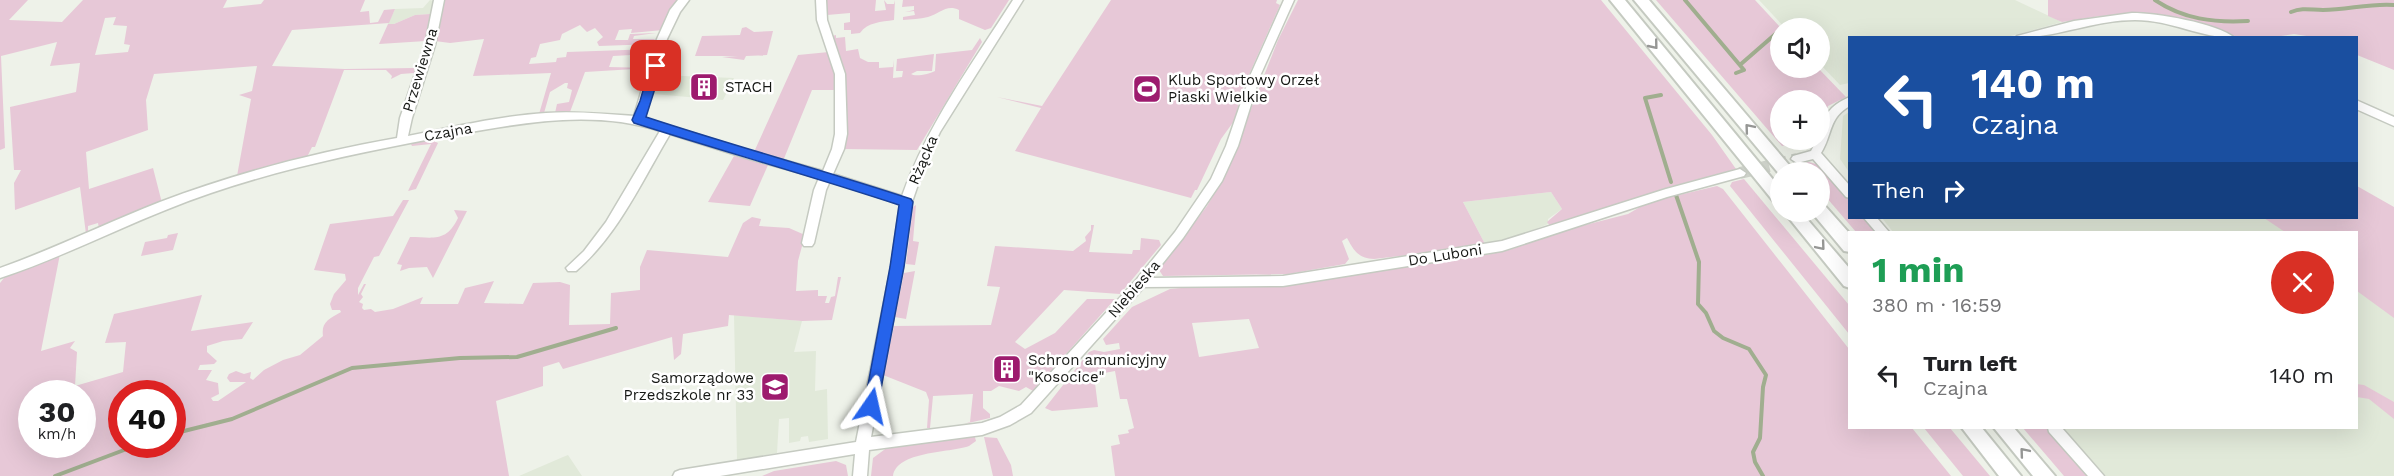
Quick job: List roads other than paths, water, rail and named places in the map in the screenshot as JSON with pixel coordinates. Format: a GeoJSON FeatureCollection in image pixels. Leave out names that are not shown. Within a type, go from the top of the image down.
{"type":"FeatureCollection","features":[{"type":"Feature","properties":{"kind":"highway"},"geometry":{"type":"LineString","coordinates":[[1617,0],[1770,186]]}},
{"type":"Feature","properties":{"kind":"highway"},"geometry":{"type":"LineString","coordinates":[[1641,0],[1779,162]]}},
{"type":"Feature","properties":{"kind":"highway"},"geometry":{"type":"LineString","coordinates":[[1800,222],[1848,279]]}},
{"type":"Feature","properties":{"kind":"highway"},"geometry":{"type":"LineString","coordinates":[[1829,222],[1848,244]]}},
{"type":"Feature","properties":{"kind":"highway"},"geometry":{"type":"LineString","coordinates":[[1972,429],[2011,476]]}},
{"type":"Feature","properties":{"kind":"highway"},"geometry":{"type":"LineString","coordinates":[[2004,429],[2044,476]]}},
{"type":"Feature","properties":{"kind":"street","name":"Przewiewna"},"geometry":{"type":"LineString","coordinates":[[402,140],[406,118],[430,45],[439,0]]}},
{"type":"Feature","properties":{"kind":"street"},"geometry":{"type":"LineString","coordinates":[[638,120],[646,101],[672,14],[684,0]]}},
{"type":"Feature","properties":{"kind":"street"},"geometry":{"type":"LineString","coordinates":[[808,243],[820,190],[841,136],[840,74],[822,20],[821,0]]}},
{"type":"Feature","properties":{"kind":"street","name":"Rżącka"},"geometry":{"type":"LineString","coordinates":[[860,476],[862,446],[897,267],[906,202],[919,164],[935,131],[1018,0]]}},
{"type":"Feature","properties":{"kind":"street","name":"Niebieska"},"geometry":{"type":"LineString","coordinates":[[680,476],[850,450],[872,443],[982,429],[1005,421],[1026,409],[1141,282],[1179,235],[1216,181],[1232,146],[1259,66],[1289,0]]}},
{"type":"Feature","properties":{"kind":"street"},"geometry":{"type":"LineString","coordinates":[[2028,36],[2078,22],[2144,17],[2166,19],[2223,36]]}},
{"type":"Feature","properties":{"kind":"street"},"geometry":{"type":"LineString","coordinates":[[1797,159],[1815,154],[1825,139],[1827,119],[1832,111],[1848,102]]}},
{"type":"Feature","properties":{"kind":"street"},"geometry":{"type":"LineString","coordinates":[[2358,105],[2394,122]]}},
{"type":"Feature","properties":{"kind":"street","name":"Czajna"},"geometry":{"type":"LineString","coordinates":[[0,273],[144,213],[223,184],[327,155],[402,140],[546,117],[613,117],[638,120],[906,202]]}},
{"type":"Feature","properties":{"kind":"street"},"geometry":{"type":"LineString","coordinates":[[572,268],[588,254],[610,225],[667,129]]}},
{"type":"Feature","properties":{"kind":"street"},"geometry":{"type":"LineString","coordinates":[[1815,154],[1848,192]]}},
{"type":"Feature","properties":{"kind":"street","name":"Do Luboni"},"geometry":{"type":"LineString","coordinates":[[1141,282],[1283,281],[1502,246],[1666,193],[1740,173]]}},
{"type":"Feature","properties":{"kind":"street"},"geometry":{"type":"LineString","coordinates":[[1871,219],[1882,231]]}},
{"type":"Feature","properties":{"kind":"street"},"geometry":{"type":"LineString","coordinates":[[2055,429],[2097,476]]}},
{"type":"Feature","properties":{"kind":"waterway"},"geometry":{"type":"LineString","coordinates":[[1685,0],[1744,70],[1736,73]]}},
{"type":"Feature","properties":{"kind":"waterway"},"geometry":{"type":"LineString","coordinates":[[2155,0],[2188,16],[2211,20],[2248,21]]}},
{"type":"Feature","properties":{"kind":"waterway"},"geometry":{"type":"LineString","coordinates":[[2291,12],[2303,9],[2332,10],[2394,5]]}},
{"type":"Feature","properties":{"kind":"waterway"},"geometry":{"type":"LineString","coordinates":[[1741,64],[1770,39]]}},
{"type":"Feature","properties":{"kind":"waterway"},"geometry":{"type":"LineString","coordinates":[[1661,95],[1645,98],[1671,182]]}},
{"type":"Feature","properties":{"kind":"waterway"},"geometry":{"type":"LineString","coordinates":[[1676,195],[1699,262],[1698,304],[1706,313],[1714,331],[1723,338],[1749,349],[1766,375],[1763,387],[1760,438],[1753,452],[1755,462],[1763,476]]}},
{"type":"Feature","properties":{"kind":"waterway"},"geometry":{"type":"LineString","coordinates":[[186,430],[232,419],[352,368],[460,358],[517,357],[616,328]]}},
{"type":"Feature","properties":{"kind":"waterway"},"geometry":{"type":"LineString","coordinates":[[55,476],[108,456]]}},
{"type":"Feature","properties":{"kind":"tunnel"},"geometry":{"type":"LineString","coordinates":[[1740,173],[1797,159]]}},
{"type":"Feature","properties":{"kind":"place","name":"STACH"},"geometry":{"type":"Point","coordinates":[704,87]}},
{"type":"Feature","properties":{"kind":"place","name":"Klub Sportowy Orzeł Piaski Wielkie"},"geometry":{"type":"Point","coordinates":[1147,89]}},
{"type":"Feature","properties":{"kind":"place","name":"Schron amunicyjny \"Kosocice\""},"geometry":{"type":"Point","coordinates":[1007,369]}},
{"type":"Feature","properties":{"kind":"place","name":"Samorządowe Przedszkole nr 33"},"geometry":{"type":"Point","coordinates":[775,387]}}]}
